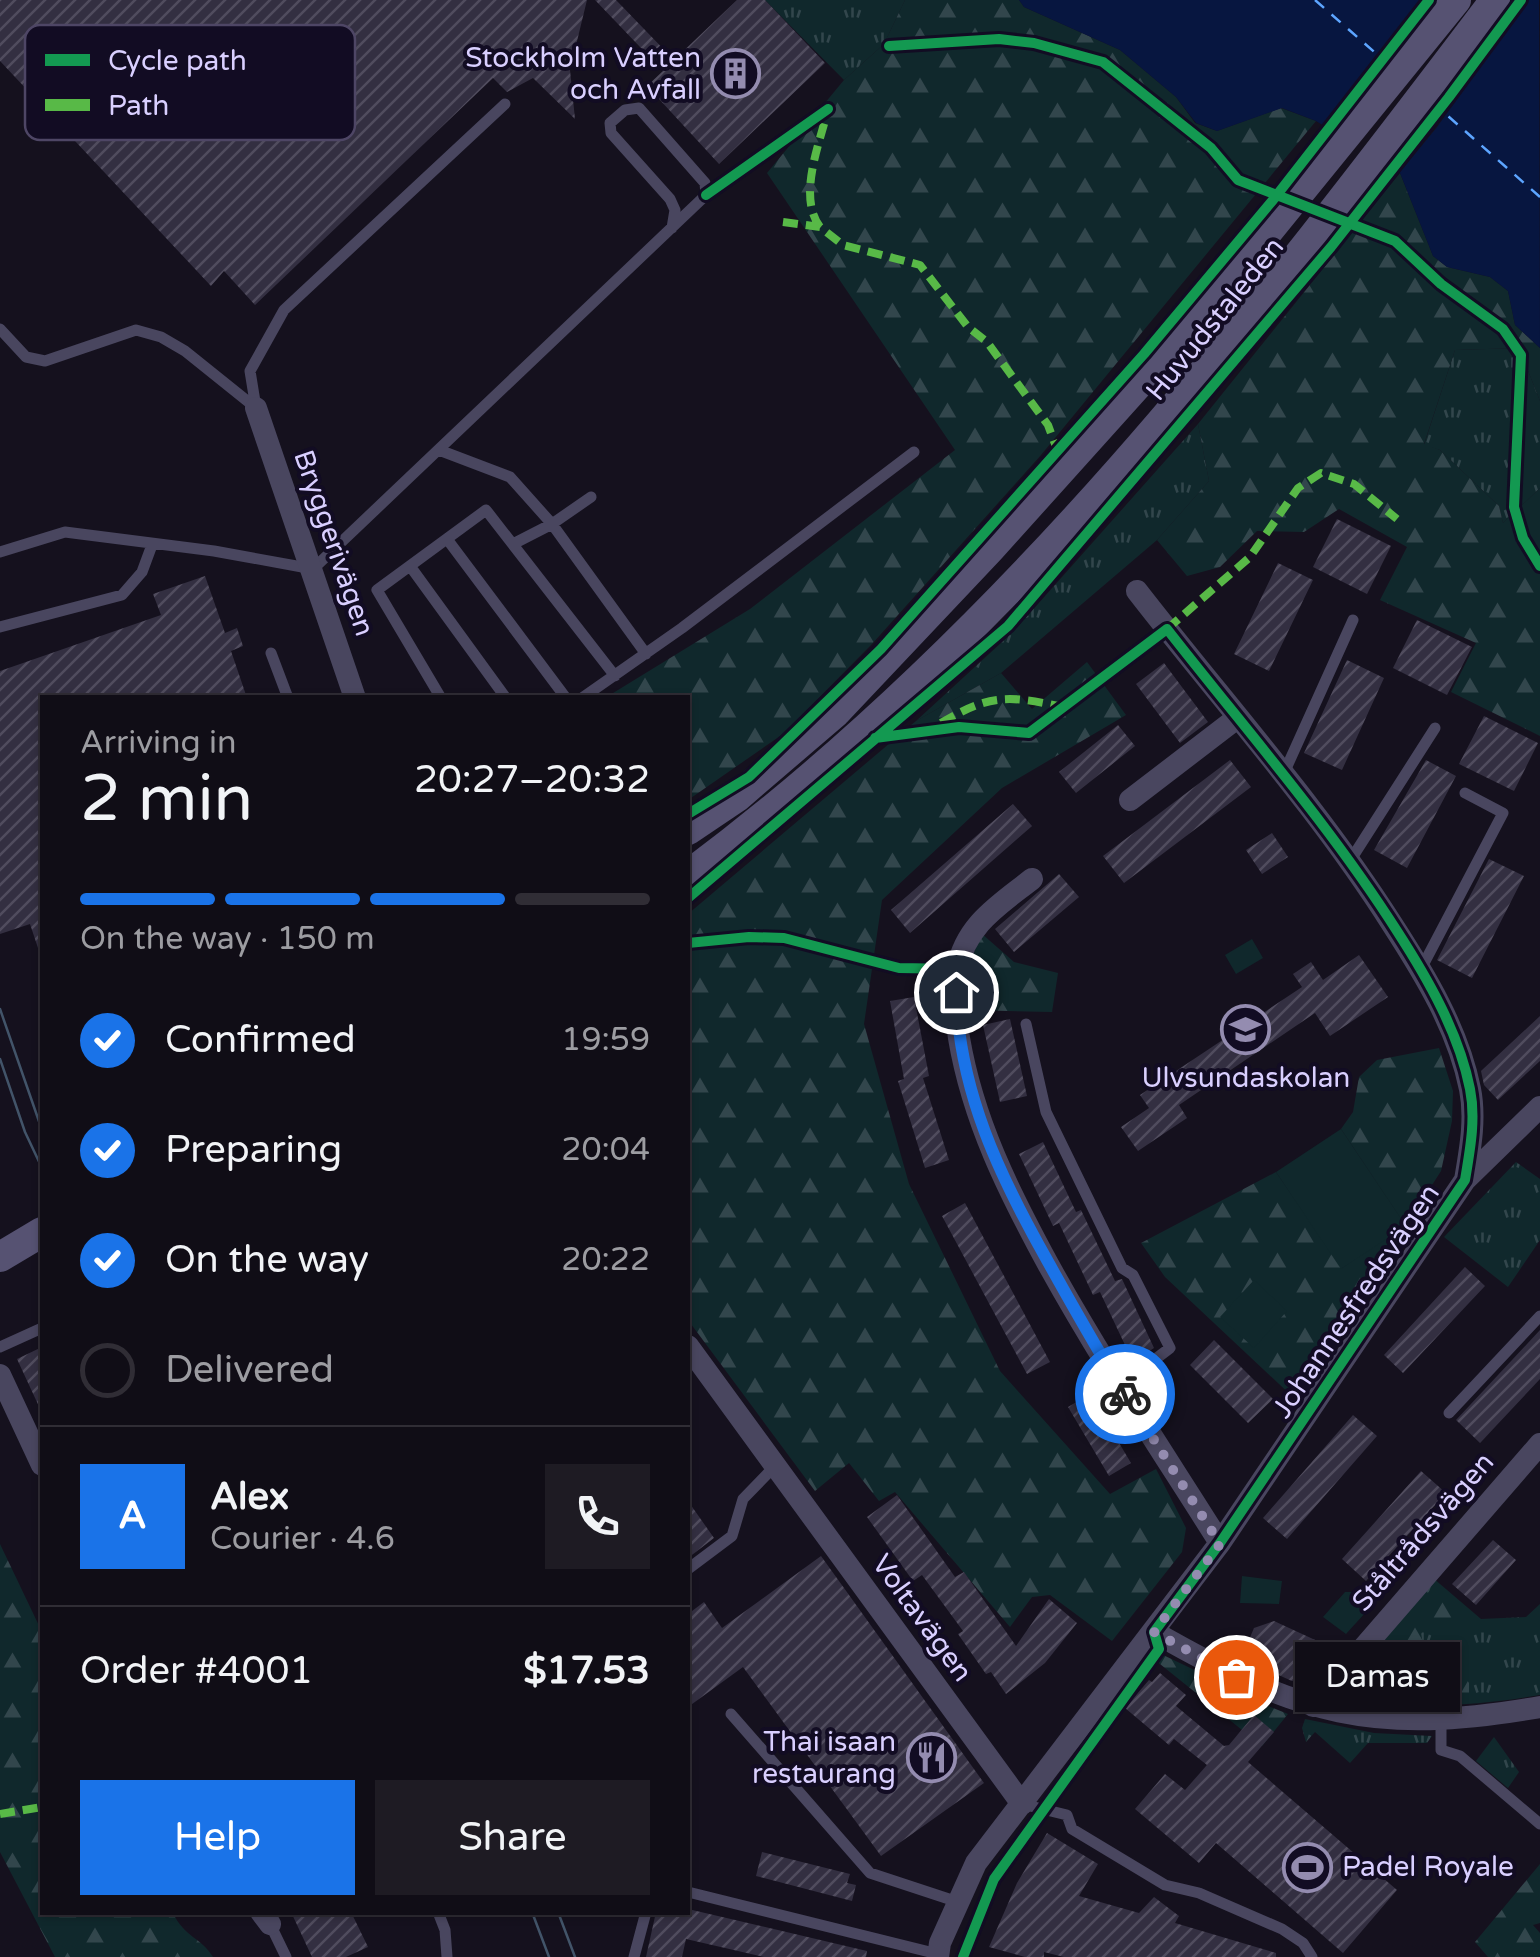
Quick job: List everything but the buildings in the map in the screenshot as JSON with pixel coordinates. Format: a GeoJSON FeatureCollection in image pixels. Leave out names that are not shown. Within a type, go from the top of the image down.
{"type":"FeatureCollection","features":[{"type":"Feature","properties":{"kind":"main road","name":"Huvudstaleden"},"geometry":{"type":"LineString","coordinates":[[690,874],[815,775],[943,658],[1028,573],[1156,429],[1495,0]]}},
{"type":"Feature","properties":{"kind":"main road","name":"Huvudstaleden"},"geometry":{"type":"LineString","coordinates":[[690,829],[737,796],[836,712],[1126,399],[1260,244],[1451,7]]}},
{"type":"Feature","properties":{"kind":"main road"},"geometry":{"type":"LineString","coordinates":[[0,1257],[40,1233]]}},
{"type":"Feature","properties":{"kind":"main road"},"geometry":{"type":"LineString","coordinates":[[0,1278],[40,1254]]}},
{"type":"Feature","properties":{"kind":"street","name":"Bryggerivägen"},"geometry":{"type":"LineString","coordinates":[[256,408],[354,695]]}},
{"type":"Feature","properties":{"kind":"street","name":"Johannesfredsvägen"},"geometry":{"type":"LineString","coordinates":[[938,1956],[976,1863],[1220,1544],[1465,1180],[1472,1135],[1470,1090],[1445,1016],[1421,969],[1350,861],[1284,773],[1137,591]]}},
{"type":"Feature","properties":{"kind":"street"},"geometry":{"type":"LineString","coordinates":[[1130,800],[1237,718]]}},
{"type":"Feature","properties":{"kind":"street"},"geometry":{"type":"LineString","coordinates":[[1032,879],[974,926],[956,970],[957,1023],[966,1082],[1014,1202],[1120,1386],[1220,1544]]}},
{"type":"Feature","properties":{"kind":"street"},"geometry":{"type":"LineString","coordinates":[[1465,1180],[1540,1107]]}},
{"type":"Feature","properties":{"kind":"street","name":"Voltavägen"},"geometry":{"type":"LineString","coordinates":[[690,1351],[1022,1804]]}},
{"type":"Feature","properties":{"kind":"street"},"geometry":{"type":"LineString","coordinates":[[0,1375],[40,1461]]}},
{"type":"Feature","properties":{"kind":"street","name":"Ståltrådsvägen"},"geometry":{"type":"LineString","coordinates":[[1313,1706],[1540,1444]]}},
{"type":"Feature","properties":{"kind":"street"},"geometry":{"type":"LineString","coordinates":[[1154,1632],[1236,1677],[1313,1706],[1372,1719],[1442,1721],[1540,1707]]}},
{"type":"Feature","properties":{"kind":"lane"},"geometry":{"type":"LineString","coordinates":[[256,408],[250,372],[284,310],[505,104]]}},
{"type":"Feature","properties":{"kind":"lane"},"geometry":{"type":"LineString","coordinates":[[0,552],[65,532],[313,570],[438,450],[672,228],[706,195],[705,183],[639,108],[625,110],[610,124],[611,133],[670,199],[676,210],[672,228]]}},
{"type":"Feature","properties":{"kind":"lane"},"geometry":{"type":"LineString","coordinates":[[2,336],[26,357],[45,361],[136,330],[185,350],[256,408]]}},
{"type":"Feature","properties":{"kind":"lane"},"geometry":{"type":"LineString","coordinates":[[438,450],[510,477],[552,524],[646,654]]}},
{"type":"Feature","properties":{"kind":"lane"},"geometry":{"type":"LineString","coordinates":[[586,695],[914,452]]}},
{"type":"Feature","properties":{"kind":"lane"},"geometry":{"type":"LineString","coordinates":[[512,544],[552,524],[591,497]]}},
{"type":"Feature","properties":{"kind":"lane"},"geometry":{"type":"LineString","coordinates":[[439,695],[377,590],[486,510],[615,676]]}},
{"type":"Feature","properties":{"kind":"lane"},"geometry":{"type":"LineString","coordinates":[[447,538],[564,695]]}},
{"type":"Feature","properties":{"kind":"lane"},"geometry":{"type":"LineString","coordinates":[[0,626],[122,595],[142,572],[152,545]]}},
{"type":"Feature","properties":{"kind":"lane"},"geometry":{"type":"LineString","coordinates":[[410,566],[504,695]]}},
{"type":"Feature","properties":{"kind":"lane"},"geometry":{"type":"LineString","coordinates":[[1284,773],[1354,620]]}},
{"type":"Feature","properties":{"kind":"lane"},"geometry":{"type":"LineString","coordinates":[[272,653],[287,695]]}},
{"type":"Feature","properties":{"kind":"lane"},"geometry":{"type":"LineString","coordinates":[[1350,861],[1435,728]]}},
{"type":"Feature","properties":{"kind":"lane"},"geometry":{"type":"LineString","coordinates":[[1421,969],[1503,813],[1465,793]]}},
{"type":"Feature","properties":{"kind":"lane"},"geometry":{"type":"LineString","coordinates":[[1026,1024],[1046,1112],[1122,1268],[1132,1274],[1170,1348],[1120,1386]]}},
{"type":"Feature","properties":{"kind":"lane"},"geometry":{"type":"LineString","coordinates":[[1449,1412],[1540,1316]]}},
{"type":"Feature","properties":{"kind":"lane"},"geometry":{"type":"LineString","coordinates":[[0,1348],[40,1329]]}},
{"type":"Feature","properties":{"kind":"lane"},"geometry":{"type":"LineString","coordinates":[[690,1568],[732,1536],[743,1499],[775,1466]]}},
{"type":"Feature","properties":{"kind":"lane"},"geometry":{"type":"LineString","coordinates":[[732,1714],[870,1873],[958,1902]]}},
{"type":"Feature","properties":{"kind":"lane"},"geometry":{"type":"LineString","coordinates":[[1442,1721],[1442,1750],[1460,1756],[1540,1824]]}},
{"type":"Feature","properties":{"kind":"lane"},"geometry":{"type":"LineString","coordinates":[[1022,1804],[1066,1814],[1072,1829],[1165,1886],[1200,1893],[1282,1929],[1303,1943],[1312,1957]]}},
{"type":"Feature","properties":{"kind":"lane","name":"Johannesfredsvägen"},"geometry":{"type":"LineString","coordinates":[[690,1893],[938,1956]]}},
{"type":"Feature","properties":{"kind":"lane"},"geometry":{"type":"LineString","coordinates":[[439,1915],[447,1957]]}},
{"type":"Feature","properties":{"kind":"lane"},"geometry":{"type":"LineString","coordinates":[[634,1957],[645,1915]]}},
{"type":"Feature","properties":{"kind":"lane"},"geometry":{"type":"LineString","coordinates":[[266,1918],[286,1957]]}},
{"type":"Feature","properties":{"kind":"green space"},"geometry":{"type":"Polygon","coordinates":[[[765,0],[905,0],[884,44],[844,80],[765,0]]]}},
{"type":"Feature","properties":{"kind":"green space"},"geometry":{"type":"Polygon","coordinates":[[[905,0],[1019,0],[1024,7],[1120,50],[1176,97],[1195,123],[1217,131],[1281,108],[1316,121],[1041,455],[872,644],[783,734],[690,799],[690,695],[610,695],[750,609],[955,450],[767,173],[844,80],[884,44],[905,0]]]}},
{"type":"Feature","properties":{"kind":"green space"},"geometry":{"type":"Polygon","coordinates":[[[1400,173],[1433,256],[1447,267],[1490,277],[1508,291],[1515,325],[1540,348],[1540,401],[1519,348],[1455,350],[1424,444],[1440,450],[1499,506],[1503,523],[1540,488],[1540,736],[1451,692],[1476,643],[1380,600],[1407,547],[1339,509],[1304,532],[1257,531],[1220,567],[1187,576],[1157,540],[1209,481],[1198,424],[1400,173]]]}},
{"type":"Feature","properties":{"kind":"green space"},"geometry":{"type":"Polygon","coordinates":[[[1519,348],[1540,401],[1540,488],[1503,523],[1499,506],[1440,450],[1424,445],[1455,350],[1519,348]]]}},
{"type":"Feature","properties":{"kind":"green space"},"geometry":{"type":"Polygon","coordinates":[[[1198,424],[1209,481],[1157,540],[1001,673],[916,721],[1013,632],[1198,424]]]}},
{"type":"Feature","properties":{"kind":"green space"},"geometry":{"type":"Polygon","coordinates":[[[1087,662],[1126,715],[1002,788],[882,900],[864,1024],[909,1184],[1000,1371],[1110,1494],[1156,1469],[1186,1528],[1182,1552],[1112,1641],[1050,1595],[1032,1597],[1010,1627],[895,1492],[879,1501],[849,1463],[815,1491],[690,1323],[690,912],[916,721],[1001,673],[1032,709],[1087,662]]]}},
{"type":"Feature","properties":{"kind":"green space"},"geometry":{"type":"Polygon","coordinates":[[[981,933],[1014,962],[1058,973],[1052,1012],[966,1010],[968,969],[981,933]]]}},
{"type":"Feature","properties":{"kind":"green space"},"geometry":{"type":"Polygon","coordinates":[[[1252,939],[1263,958],[1236,974],[1225,955],[1252,939]]]}},
{"type":"Feature","properties":{"kind":"green space"},"geometry":{"type":"Polygon","coordinates":[[[1439,1048],[1453,1091],[1452,1121],[1441,1171],[1295,1399],[1165,1277],[1141,1243],[1276,1172],[1342,1268],[1405,1225],[1341,1129],[1353,1112],[1359,1077],[1377,1060],[1439,1048]]]}},
{"type":"Feature","properties":{"kind":"green space"},"geometry":{"type":"Polygon","coordinates":[[[1341,1129],[1406,1226],[1341,1269],[1276,1172],[1341,1129]]]}},
{"type":"Feature","properties":{"kind":"green space"},"geometry":{"type":"Polygon","coordinates":[[[1516,1162],[1540,1179],[1540,1240],[1508,1287],[1444,1237],[1516,1162]]]}},
{"type":"Feature","properties":{"kind":"green space"},"geometry":{"type":"Polygon","coordinates":[[[1254,1280],[1287,1311],[1254,1348],[1220,1317],[1254,1280]]]}},
{"type":"Feature","properties":{"kind":"green space"},"geometry":{"type":"Polygon","coordinates":[[[0,1544],[40,1628],[40,1915],[174,1915],[213,1957],[55,1957],[0,1852],[0,1544]]]}},
{"type":"Feature","properties":{"kind":"green space"},"geometry":{"type":"Polygon","coordinates":[[[1242,1576],[1282,1581],[1279,1604],[1240,1603],[1242,1576]]]}},
{"type":"Feature","properties":{"kind":"green space"},"geometry":{"type":"Polygon","coordinates":[[[1433,1578],[1481,1619],[1526,1617],[1540,1604],[1540,1695],[1446,1705],[1351,1700],[1344,1684],[1433,1578]]]}},
{"type":"Feature","properties":{"kind":"green space"},"geometry":{"type":"Polygon","coordinates":[[[1433,1587],[1444,1591],[1468,1612],[1459,1636],[1437,1623],[1427,1623],[1421,1634],[1424,1648],[1408,1666],[1408,1675],[1389,1679],[1367,1674],[1363,1668],[1433,1587]]]}},
{"type":"Feature","properties":{"kind":"green space"},"geometry":{"type":"Polygon","coordinates":[[[1345,1592],[1361,1592],[1366,1612],[1346,1634],[1323,1617],[1345,1592]]]}},
{"type":"Feature","properties":{"kind":"green space"},"geometry":{"type":"Polygon","coordinates":[[[1161,1654],[1207,1676],[1204,1681],[1241,1703],[1246,1697],[1288,1714],[1262,1746],[1155,1660],[1161,1654]]]}},
{"type":"Feature","properties":{"kind":"green space"},"geometry":{"type":"Polygon","coordinates":[[[1446,1668],[1463,1674],[1469,1683],[1469,1697],[1462,1703],[1437,1700],[1430,1690],[1429,1679],[1446,1668]]]}},
{"type":"Feature","properties":{"kind":"green space"},"geometry":{"type":"Polygon","coordinates":[[[1305,1719],[1374,1733],[1432,1736],[1427,1743],[1368,1743],[1350,1763],[1315,1732],[1306,1742],[1302,1728],[1305,1719]]]}},
{"type":"Feature","properties":{"kind":"green space"},"geometry":{"type":"Polygon","coordinates":[[[1494,1737],[1519,1772],[1508,1788],[1476,1761],[1494,1737]]]}},
{"type":"Feature","properties":{"kind":"green space"},"geometry":{"type":"Polygon","coordinates":[[[1540,1864],[1540,1923],[1533,1925],[1540,1933],[1540,1957],[1488,1957],[1475,1942],[1540,1864]]]}},
{"type":"Feature","properties":{"kind":"water"},"geometry":{"type":"Polygon","coordinates":[[[1019,0],[1539,0],[1540,348],[1515,325],[1508,291],[1490,277],[1447,267],[1433,256],[1400,173],[1316,121],[1282,108],[1217,131],[1196,123],[1176,97],[1120,50],[1024,7],[1019,0]]]}},
{"type":"Feature","properties":{"kind":"pier"},"geometry":{"type":"Polygon","coordinates":[[[1421,0],[1528,0],[1396,177],[1320,129],[1421,0]]]}},
{"type":"Feature","properties":{"kind":"ferry route"},"geometry":{"type":"LineString","coordinates":[[1315,0],[1388,64]]}},
{"type":"Feature","properties":{"kind":"ferry route"},"geometry":{"type":"LineString","coordinates":[[1432,102],[1540,197]]}},
{"type":"Feature","properties":{"kind":"tram line"},"geometry":{"type":"LineString","coordinates":[[0,1009],[40,1124]]}},
{"type":"Feature","properties":{"kind":"tram line"},"geometry":{"type":"LineString","coordinates":[[0,1059],[40,1164]]}},
{"type":"Feature","properties":{"kind":"tram line"},"geometry":{"type":"LineString","coordinates":[[533,1915],[549,1957]]}},
{"type":"Feature","properties":{"kind":"tram line"},"geometry":{"type":"LineString","coordinates":[[559,1915],[575,1957]]}},
{"type":"Feature","properties":{"kind":"marked path"},"geometry":{"type":"LineString","coordinates":[[820,227],[813,214],[810,185],[828,109]]}},
{"type":"Feature","properties":{"kind":"marked path"},"geometry":{"type":"LineString","coordinates":[[783,222],[820,227],[843,245],[920,265],[968,327],[987,342],[1048,425],[1058,452]]}},
{"type":"Feature","properties":{"kind":"marked path"},"geometry":{"type":"LineString","coordinates":[[1167,629],[1250,557],[1298,488],[1321,473],[1354,484],[1397,519]]}},
{"type":"Feature","properties":{"kind":"marked path"},"geometry":{"type":"LineString","coordinates":[[941,723],[973,707],[1000,700],[1028,700],[1063,707]]}},
{"type":"Feature","properties":{"kind":"marked path"},"geometry":{"type":"LineString","coordinates":[[0,1814],[40,1807]]}},
{"type":"Feature","properties":{"kind":"cycle path"},"geometry":{"type":"LineString","coordinates":[[690,813],[749,777],[881,649],[1144,354],[1273,200],[1429,0]]}},
{"type":"Feature","properties":{"kind":"cycle path"},"geometry":{"type":"LineString","coordinates":[[690,896],[1008,626],[1331,247],[1521,0]]}},
{"type":"Feature","properties":{"kind":"cycle path"},"geometry":{"type":"LineString","coordinates":[[889,46],[999,39],[1034,43],[1103,62],[1211,148],[1238,180],[1395,241],[1441,284],[1503,329],[1521,355],[1514,507],[1523,538],[1540,566]]}},
{"type":"Feature","properties":{"kind":"cycle path"},"geometry":{"type":"LineString","coordinates":[[706,195],[828,109]]}},
{"type":"Feature","properties":{"kind":"cycle path"},"geometry":{"type":"LineString","coordinates":[[875,738],[959,727],[1029,733],[1167,629],[1315,815],[1397,931],[1450,1027],[1472,1100],[1465,1180],[1220,1543],[1154,1632],[1159,1649],[994,1879],[963,1957]]}},
{"type":"Feature","properties":{"kind":"cycle path"},"geometry":{"type":"LineString","coordinates":[[690,943],[784,938],[899,968],[957,969]]}},
{"type":"Feature","properties":{"kind":"way so far"},"geometry":{"type":"LineString","coordinates":[[1125,1394],[1220,1544],[1154,1632],[1236,1677]]}},
{"type":"Feature","properties":{"kind":"place","name":"Stockholm Vatten och Avfall"},"geometry":{"type":"Point","coordinates":[736,74]}},
{"type":"Feature","properties":{"kind":"place","name":"Ulvsundaskolan"},"geometry":{"type":"Point","coordinates":[1246,1030]}},
{"type":"Feature","properties":{"kind":"place","name":"Damas"},"geometry":{"type":"Point","coordinates":[1236,1677]}},
{"type":"Feature","properties":{"kind":"place","name":"Thai isaan restaurang"},"geometry":{"type":"Point","coordinates":[931,1758]}},
{"type":"Feature","properties":{"kind":"place","name":"Padel Royale"},"geometry":{"type":"Point","coordinates":[1307,1867]}},
{"type":"Feature","properties":{"kind":"route"},"geometry":{"type":"LineString","coordinates":[[956,992],[966,1082],[985,1137],[1014,1202],[1125,1394]]}}]}
